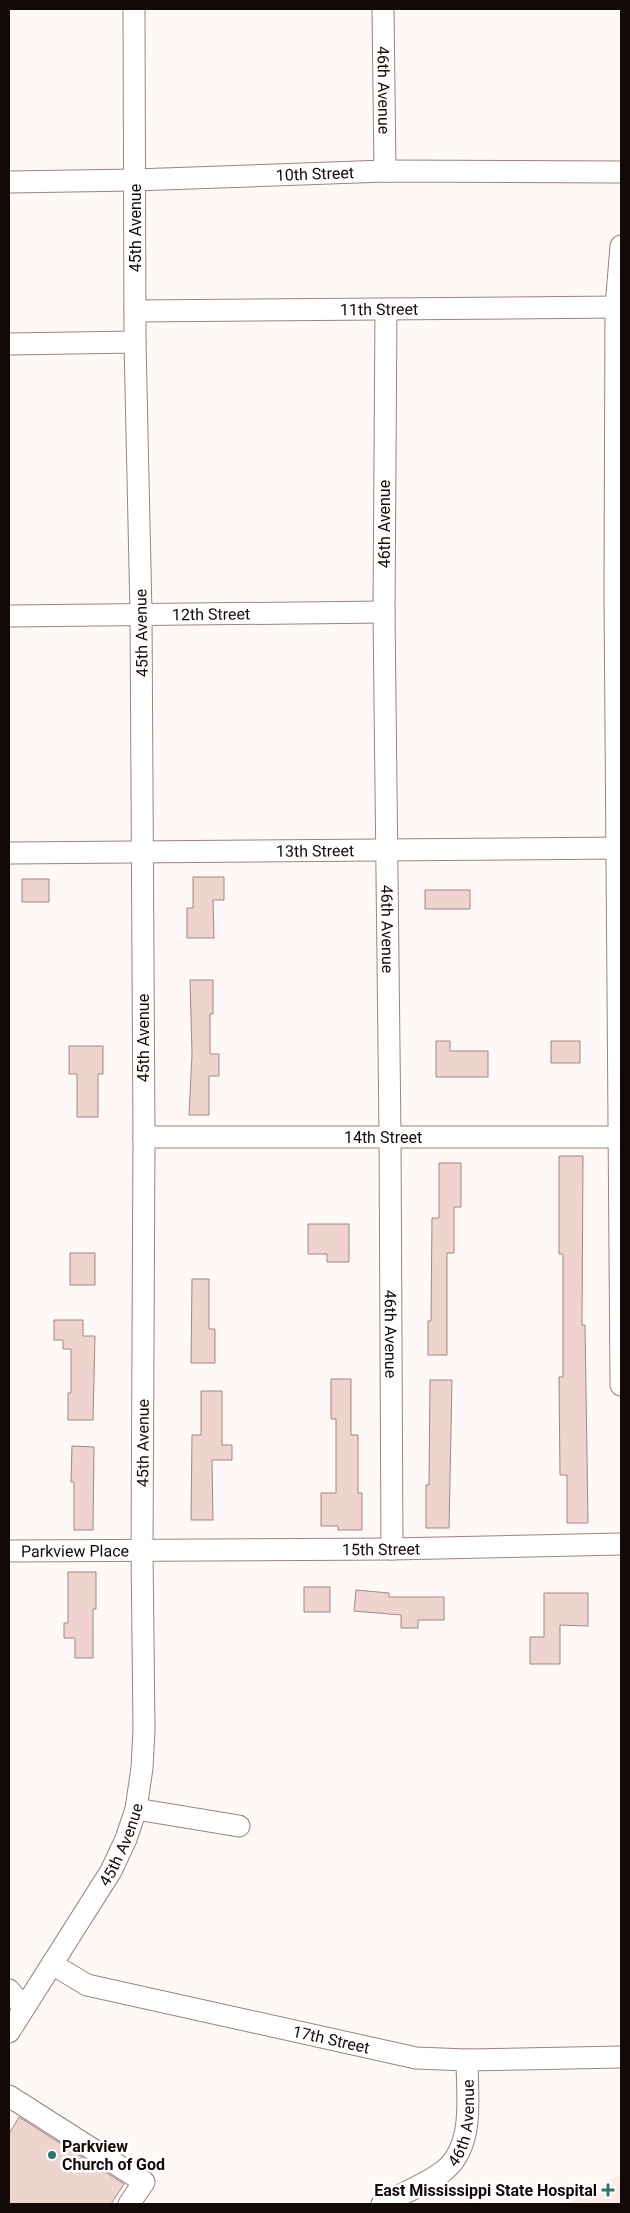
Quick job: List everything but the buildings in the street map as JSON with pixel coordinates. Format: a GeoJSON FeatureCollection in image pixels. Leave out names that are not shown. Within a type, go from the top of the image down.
{"type":"FeatureCollection","features":[{"type":"Feature","properties":{"kind":"street","name":"45th Avenue"},"geometry":{"type":"LineString","coordinates":[[9,2032],[111,1871],[126,1839],[136,1809],[142,1768],[144,1730],[142,1550],[144,1137],[141,613],[135,342],[134,9]]}},
{"type":"Feature","properties":{"kind":"street","name":"46th Avenue"},"geometry":{"type":"LineString","coordinates":[[383,9],[385,172]]}},
{"type":"Feature","properties":{"kind":"street","name":"10th Street"},"geometry":{"type":"LineString","coordinates":[[9,182],[385,172],[621,172]]}},
{"type":"Feature","properties":{"kind":"street"},"geometry":{"type":"LineString","coordinates":[[621,246],[618,595],[621,1385]]}},
{"type":"Feature","properties":{"kind":"street","name":"11th Street"},"geometry":{"type":"LineString","coordinates":[[135,311],[619,307]]}},
{"type":"Feature","properties":{"kind":"street","name":"46th Avenue"},"geometry":{"type":"LineString","coordinates":[[386,309],[384,612],[390,1136],[392,1549]]}},
{"type":"Feature","properties":{"kind":"street"},"geometry":{"type":"LineString","coordinates":[[9,344],[135,342]]}},
{"type":"Feature","properties":{"kind":"street","name":"12th Street"},"geometry":{"type":"LineString","coordinates":[[9,616],[141,613],[384,612]]}},
{"type":"Feature","properties":{"kind":"street","name":"13th Street"},"geometry":{"type":"LineString","coordinates":[[9,853],[619,848]]}},
{"type":"Feature","properties":{"kind":"street","name":"14th Street"},"geometry":{"type":"LineString","coordinates":[[144,1137],[620,1137]]}},
{"type":"Feature","properties":{"kind":"street","name":"15th Street"},"geometry":{"type":"LineString","coordinates":[[142,1550],[392,1549],[621,1544]]}},
{"type":"Feature","properties":{"kind":"street","name":"Parkview Place"},"geometry":{"type":"LineString","coordinates":[[9,1550],[142,1550]]}},
{"type":"Feature","properties":{"kind":"street"},"geometry":{"type":"LineString","coordinates":[[136,1809],[240,1826]]}},
{"type":"Feature","properties":{"kind":"street","name":"17th Street"},"geometry":{"type":"LineString","coordinates":[[52,1964],[87,1986],[416,2058],[467,2060],[621,2057]]}},
{"type":"Feature","properties":{"kind":"street"},"geometry":{"type":"LineString","coordinates":[[9,1990],[24,2008]]}},
{"type":"Feature","properties":{"kind":"street","name":"46th Avenue"},"geometry":{"type":"LineString","coordinates":[[382,2204],[444,2170],[456,2159],[463,2144],[467,2120],[467,2060]]}},
{"type":"Feature","properties":{"kind":"street"},"geometry":{"type":"LineString","coordinates":[[9,2096],[144,2182],[129,2204]]}},
{"type":"Feature","properties":{"kind":"shaded area","name":"East Mississippi State Hospital"},"geometry":{"type":"Polygon","coordinates":[[[621,2175],[621,2204],[567,2204],[621,2175]]]}},
{"type":"Feature","properties":{"kind":"place","name":"Parkview Church of God"},"geometry":{"type":"Point","coordinates":[52,2155]}},
{"type":"Feature","properties":{"kind":"place","name":"East Mississippi State Hospital"},"geometry":{"type":"Point","coordinates":[608,2190]}}]}
